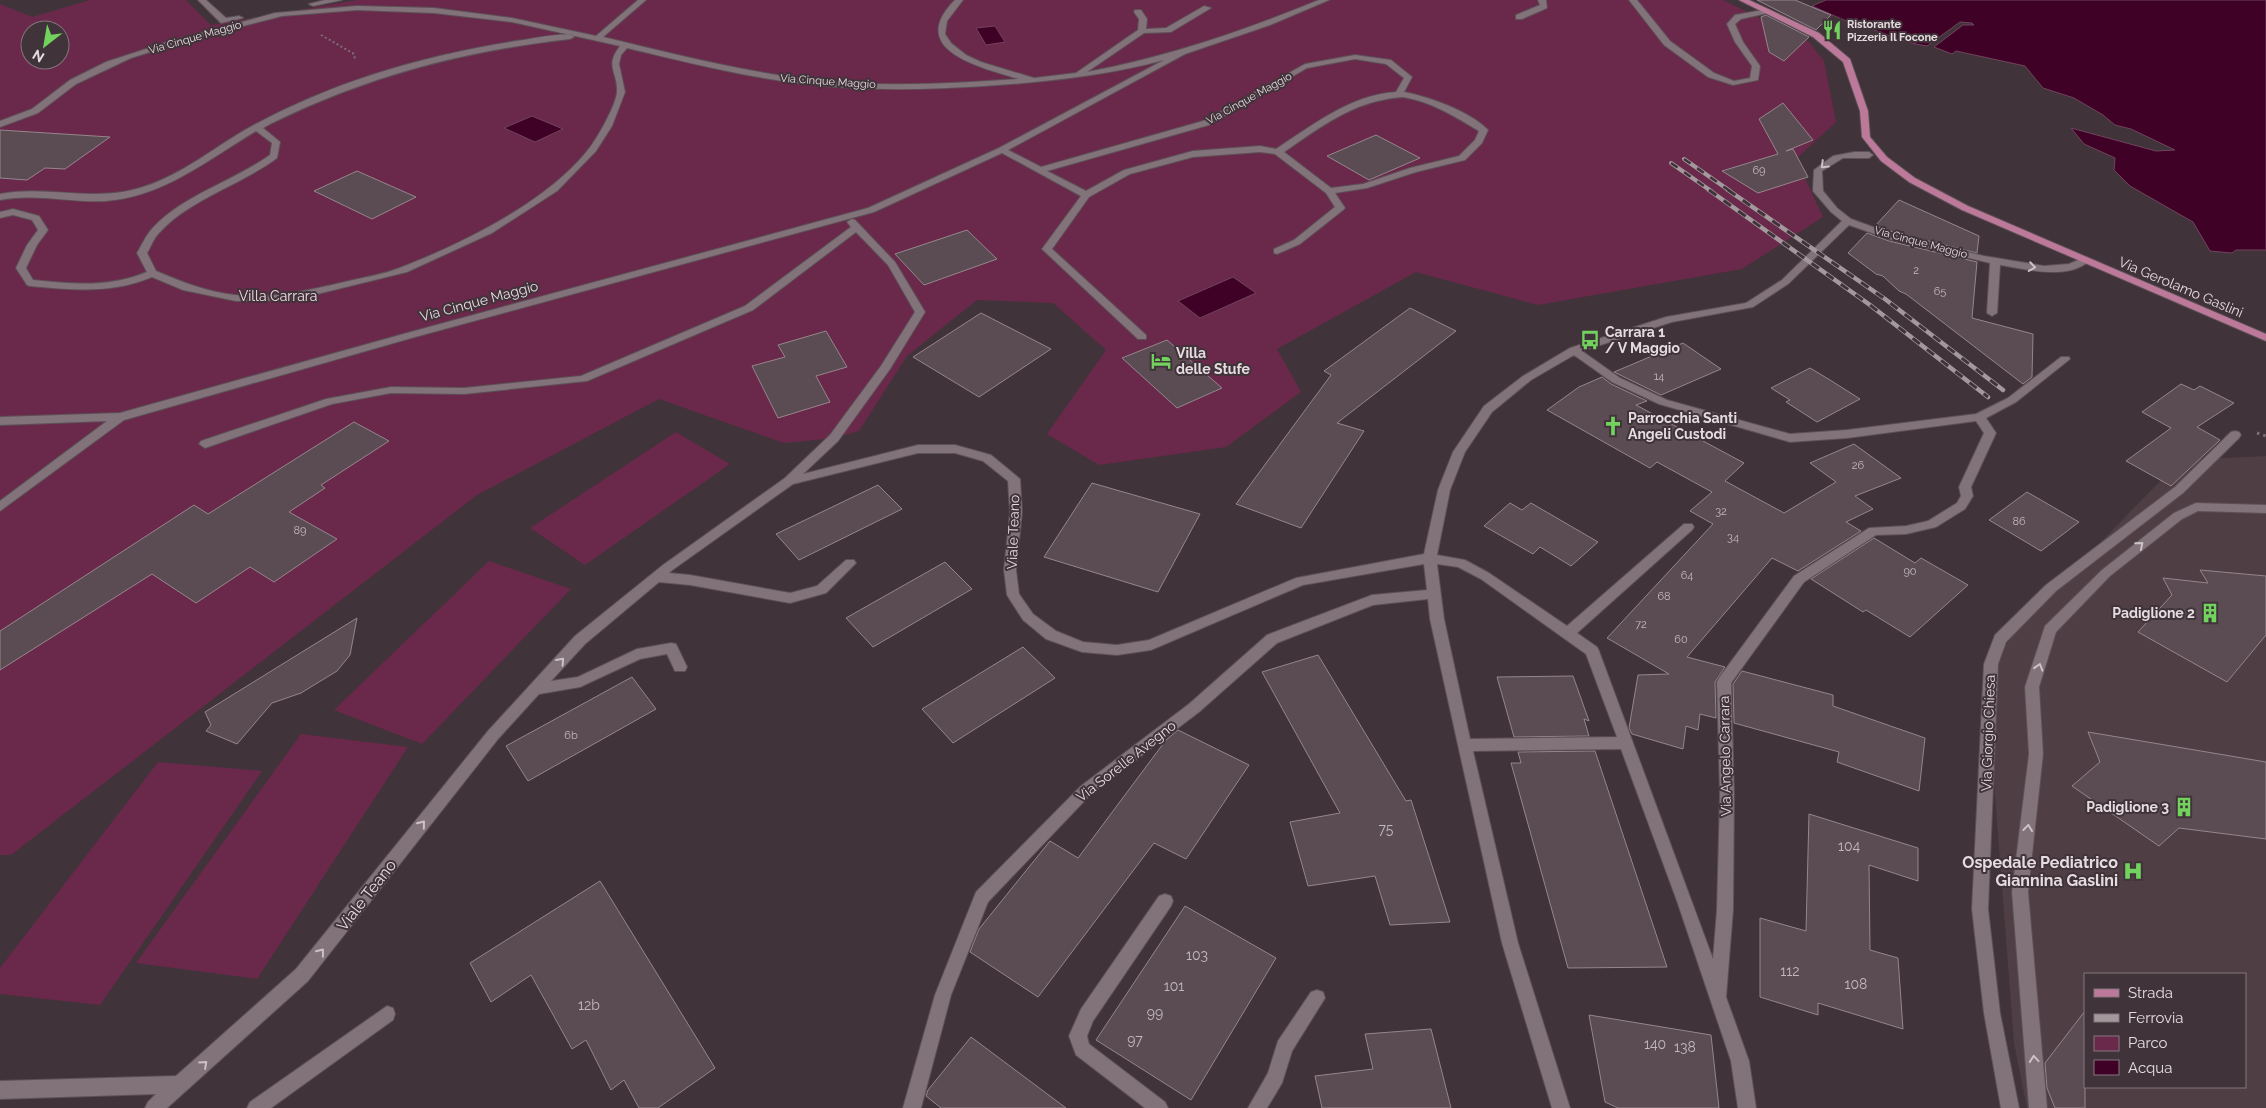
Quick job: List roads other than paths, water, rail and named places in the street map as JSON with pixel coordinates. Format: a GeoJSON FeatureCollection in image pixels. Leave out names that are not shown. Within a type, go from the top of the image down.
{"type":"FeatureCollection","features":[{"type":"Feature","properties":{"kind":"main road"},"geometry":{"type":"LineString","coordinates":[[1743,0],[1816,36],[1847,61],[1864,111],[1866,137],[1884,159],[1912,180],[1965,208],[2085,260]]}},
{"type":"Feature","properties":{"kind":"main road"},"geometry":{"type":"LineString","coordinates":[[1864,111],[1858,135],[1869,154],[1906,183],[1963,211],[2030,235]]}},
{"type":"Feature","properties":{"kind":"main road"},"geometry":{"type":"LineString","coordinates":[[1869,154],[1884,159]]}},
{"type":"Feature","properties":{"kind":"main road","name":"Via Gerolamo Gaslini"},"geometry":{"type":"LineString","coordinates":[[2085,260],[2266,338]]}},
{"type":"Feature","properties":{"kind":"street"},"geometry":{"type":"LineString","coordinates":[[202,0],[224,21],[338,0]]}},
{"type":"Feature","properties":{"kind":"street"},"geometry":{"type":"LineString","coordinates":[[597,39],[642,0]]}},
{"type":"Feature","properties":{"kind":"street","name":"Via Cinque Maggio"},"geometry":{"type":"LineString","coordinates":[[959,0],[946,11],[942,26],[944,41],[962,57],[979,66],[1035,80]]}},
{"type":"Feature","properties":{"kind":"street","name":"Via Cinque Maggio"},"geometry":{"type":"LineString","coordinates":[[0,124],[37,110],[72,82],[101,68],[191,37],[281,14],[346,9],[429,10],[484,16],[585,35],[624,46],[774,77],[824,83],[901,86],[976,85],[1076,76],[1113,70],[1186,50],[1272,22],[1325,0]]}},
{"type":"Feature","properties":{"kind":"street"},"geometry":{"type":"LineString","coordinates":[[1519,17],[1544,6],[1542,0]]}},
{"type":"Feature","properties":{"kind":"street"},"geometry":{"type":"LineString","coordinates":[[1633,0],[1666,43],[1711,75],[1733,82],[1754,80],[1756,66],[1739,42],[1731,24],[1738,17],[1765,11]]}},
{"type":"Feature","properties":{"kind":"street"},"geometry":{"type":"LineString","coordinates":[[1138,12],[1143,19],[1142,31],[1168,30],[1207,8]]}},
{"type":"Feature","properties":{"kind":"street","name":"Via Cinque Maggio"},"geometry":{"type":"LineString","coordinates":[[1076,76],[1142,31]]}},
{"type":"Feature","properties":{"kind":"street","name":"Via Cinque Maggio"},"geometry":{"type":"LineString","coordinates":[[0,197],[44,194],[103,199],[146,189],[177,176],[256,127],[301,104],[345,87],[432,59],[491,46],[585,35]]}},
{"type":"Feature","properties":{"kind":"street"},"geometry":{"type":"LineString","coordinates":[[256,127],[276,142],[274,156],[257,170],[180,212],[155,231],[142,253],[152,273],[187,288],[236,298],[293,297],[404,270],[489,231],[554,189],[593,149],[608,126],[621,92],[615,64],[617,55],[624,46]]}},
{"type":"Feature","properties":{"kind":"street","name":"Via Cinque Maggio"},"geometry":{"type":"LineString","coordinates":[[0,421],[120,417],[421,332],[871,210],[1002,150],[1134,80],[1186,50]]}},
{"type":"Feature","properties":{"kind":"street","name":"Via Cinque Maggio"},"geometry":{"type":"LineString","coordinates":[[1040,170],[1206,123],[1305,66],[1355,57],[1388,62],[1408,77],[1399,94]]}},
{"type":"Feature","properties":{"kind":"street"},"geometry":{"type":"LineString","coordinates":[[1278,152],[1358,103],[1367,99],[1399,94],[1423,98],[1484,130],[1479,141],[1462,158],[1413,170],[1364,186],[1328,191]]}},
{"type":"Feature","properties":{"kind":"street"},"geometry":{"type":"LineString","coordinates":[[1142,337],[1047,249],[1086,195],[1126,172],[1192,154],[1260,149],[1278,152],[1328,191],[1340,208],[1297,242],[1277,251]]}},
{"type":"Feature","properties":{"kind":"street"},"geometry":{"type":"LineString","coordinates":[[1002,150],[1086,195]]}},
{"type":"Feature","properties":{"kind":"street","name":"Via Cinque Maggio"},"geometry":{"type":"LineString","coordinates":[[1869,154],[1852,154],[1831,158],[1818,170],[1818,191],[1834,210],[1848,221],[1892,237],[1995,261],[2044,269],[2071,267],[2085,260]]}},
{"type":"Feature","properties":{"kind":"street"},"geometry":{"type":"LineString","coordinates":[[0,215],[13,212],[36,218],[43,230],[32,245],[21,268],[30,283],[96,289],[132,283],[152,273]]}},
{"type":"Feature","properties":{"kind":"street"},"geometry":{"type":"LineString","coordinates":[[789,480],[834,438],[886,367],[920,312],[892,264],[846,216]]}},
{"type":"Feature","properties":{"kind":"street"},"geometry":{"type":"LineString","coordinates":[[1562,1108],[1510,943],[1437,619],[1430,558],[1447,483],[1459,452],[1488,409],[1527,378],[1574,350],[1670,319],[1749,306],[1785,282],[1848,221]]}},
{"type":"Feature","properties":{"kind":"street"},"geometry":{"type":"LineString","coordinates":[[205,444],[330,401],[391,390],[464,392],[583,379],[749,308],[857,227]]}},
{"type":"Feature","properties":{"kind":"street"},"geometry":{"type":"LineString","coordinates":[[1992,313],[1995,261]]}},
{"type":"Feature","properties":{"kind":"street"},"geometry":{"type":"LineString","coordinates":[[1574,350],[1616,380],[1663,402],[1790,438],[1847,434],[1979,417],[2012,400],[2065,359]]}},
{"type":"Feature","properties":{"kind":"street","name":"Via Cinque Maggio"},"geometry":{"type":"LineString","coordinates":[[0,507],[120,417]]}},
{"type":"Feature","properties":{"kind":"street","name":"Via Angelo Carrara"},"geometry":{"type":"LineString","coordinates":[[1718,1000],[1726,910],[1727,795],[1724,682],[1799,579],[1873,531],[1906,530],[1932,524],[1962,506],[1967,496],[1965,487],[1990,433],[1979,417]]}},
{"type":"Feature","properties":{"kind":"street","name":"Via Giorgio Chiesa"},"geometry":{"type":"LineString","coordinates":[[2010,1108],[1992,1013],[1980,909],[1990,664],[2000,639],[2051,588],[2180,490],[2235,435]]}},
{"type":"Feature","properties":{"kind":"street","name":"Viale Teano"},"geometry":{"type":"LineString","coordinates":[[154,1108],[302,975],[493,735],[580,640],[656,577],[789,480],[844,469],[918,449],[955,449],[987,458],[1014,479],[1016,512],[1010,570],[1014,595],[1028,617],[1051,635],[1082,647],[1117,650],[1151,646],[1301,582],[1430,558]]}},
{"type":"Feature","properties":{"kind":"street"},"geometry":{"type":"LineString","coordinates":[[2038,1108],[2020,892],[2036,754],[2032,686],[2050,630],[2106,573],[2178,516],[2196,507],[2266,509]]}},
{"type":"Feature","properties":{"kind":"street"},"geometry":{"type":"LineString","coordinates":[[1567,634],[1688,527]]}},
{"type":"Feature","properties":{"kind":"street","name":"Via Angelo Carrara"},"geometry":{"type":"LineString","coordinates":[[1430,558],[1461,564],[1485,576],[1592,651],[1685,901],[1740,1061],[1747,1108]]}},
{"type":"Feature","properties":{"kind":"street"},"geometry":{"type":"LineString","coordinates":[[656,577],[690,580],[790,598],[821,590],[850,563]]}},
{"type":"Feature","properties":{"kind":"street","name":"Via Sorelle Avegno"},"geometry":{"type":"LineString","coordinates":[[912,1108],[943,995],[982,897],[1086,790],[1194,708],[1272,639],[1372,600],[1434,594]]}},
{"type":"Feature","properties":{"kind":"street"},"geometry":{"type":"LineString","coordinates":[[535,689],[580,682],[637,654],[671,648],[680,668]]}},
{"type":"Feature","properties":{"kind":"street"},"geometry":{"type":"LineString","coordinates":[[1464,745],[1626,743]]}},
{"type":"Feature","properties":{"kind":"street"},"geometry":{"type":"LineString","coordinates":[[1159,1108],[1082,1048],[1078,1036],[1087,1015],[1165,901]]}},
{"type":"Feature","properties":{"kind":"street"},"geometry":{"type":"LineString","coordinates":[[1257,1108],[1276,1077],[1284,1047],[1317,998]]}},
{"type":"Feature","properties":{"kind":"street"},"geometry":{"type":"LineString","coordinates":[[256,1108],[387,1014]]}},
{"type":"Feature","properties":{"kind":"street"},"geometry":{"type":"LineString","coordinates":[[0,1090],[180,1085]]}},
{"type":"Feature","properties":{"kind":"water"},"geometry":{"type":"Polygon","coordinates":[[[1826,0],[2266,0],[2266,250],[2236,250],[2232,253],[2210,251],[2193,222],[2130,186],[2114,170],[2115,158],[2084,144],[2071,128],[2156,151],[2175,150],[2131,129],[2115,125],[2103,115],[2074,98],[2043,88],[2025,66],[1956,51],[1952,54],[1934,47],[1963,25],[1974,25],[1972,23],[1960,22],[1927,46],[1919,45],[1865,26],[1860,27],[1812,6],[1826,0]]]}},
{"type":"Feature","properties":{"kind":"water"},"geometry":{"type":"Polygon","coordinates":[[[995,26],[1005,42],[986,45],[976,28],[995,26]]]}},
{"type":"Feature","properties":{"kind":"water"},"geometry":{"type":"Polygon","coordinates":[[[532,116],[563,129],[535,142],[504,128],[532,116]]]}},
{"type":"Feature","properties":{"kind":"water"},"geometry":{"type":"Polygon","coordinates":[[[1233,277],[1256,293],[1200,318],[1178,301],[1233,277]]]}},
{"type":"Feature","properties":{"kind":"railway"},"geometry":{"type":"LineString","coordinates":[[1684,159],[1730,191]]}},
{"type":"Feature","properties":{"kind":"railway"},"geometry":{"type":"LineString","coordinates":[[1671,163],[1711,191]]}},
{"type":"Feature","properties":{"kind":"railway"},"geometry":{"type":"LineString","coordinates":[[1709,190],[1870,305],[1988,397]]}},
{"type":"Feature","properties":{"kind":"railway"},"geometry":{"type":"LineString","coordinates":[[1728,190],[1885,299],[2003,390]]}},
{"type":"Feature","properties":{"kind":"place","name":"Ristorante Pizzeria Il Focone"},"geometry":{"type":"Point","coordinates":[1832,30]}},
{"type":"Feature","properties":{"kind":"place","name":"Carrara 1 / V Maggio"},"geometry":{"type":"Point","coordinates":[1590,340]}},
{"type":"Feature","properties":{"kind":"place","name":"Villa delle Stufe"},"geometry":{"type":"Point","coordinates":[1161,361]}},
{"type":"Feature","properties":{"kind":"place","name":"Parrocchia Santi Angeli Custodi"},"geometry":{"type":"Point","coordinates":[1613,426]}},
{"type":"Feature","properties":{"kind":"place","name":"Padiglione 2"},"geometry":{"type":"Point","coordinates":[2210,613]}},
{"type":"Feature","properties":{"kind":"place","name":"Padiglione 3"},"geometry":{"type":"Point","coordinates":[2184,807]}},
{"type":"Feature","properties":{"kind":"place","name":"Ospedale Pediatrico Giannina Gaslini"},"geometry":{"type":"Point","coordinates":[2133,871]}},
{"type":"Feature","properties":{"kind":"park label","name":"Villa Carrara"},"geometry":{"type":"Point","coordinates":[278,296]}}]}
